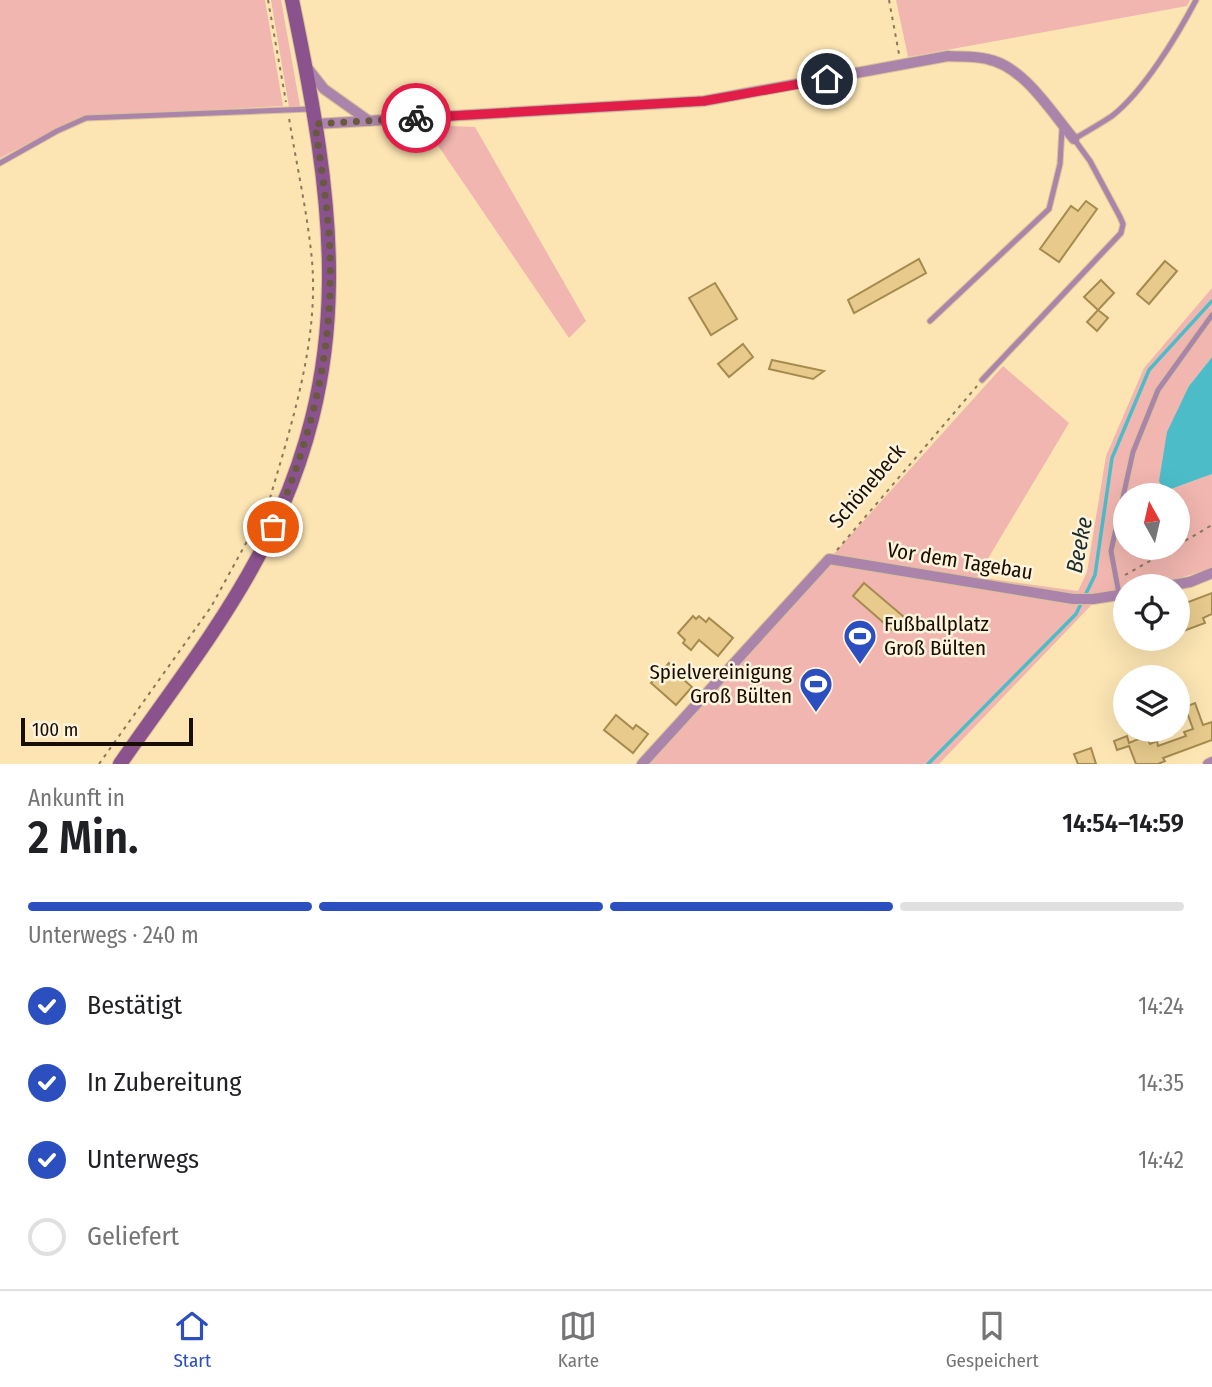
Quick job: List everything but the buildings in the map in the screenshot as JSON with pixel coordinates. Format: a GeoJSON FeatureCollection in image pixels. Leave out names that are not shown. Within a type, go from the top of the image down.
{"type":"FeatureCollection","features":[{"type":"Feature","properties":{"kind":"street"},"geometry":{"type":"LineString","coordinates":[[120,764],[247,578],[287,497],[308,434],[324,360],[330,285],[329,228],[313,109],[292,0]]}},
{"type":"Feature","properties":{"kind":"street"},"geometry":{"type":"LineString","coordinates":[[315,124],[704,101],[948,56],[989,59],[1011,71],[1035,89],[1074,139]]}},
{"type":"Feature","properties":{"kind":"street"},"geometry":{"type":"LineString","coordinates":[[305,65],[324,89],[369,121]]}},
{"type":"Feature","properties":{"kind":"street","name":"Vor dem Tagebau"},"geometry":{"type":"LineString","coordinates":[[829,559],[1073,599],[1113,596]]}},
{"type":"Feature","properties":{"kind":"street","name":"Schönebeck"},"geometry":{"type":"LineString","coordinates":[[642,764],[829,559]]}},
{"type":"Feature","properties":{"kind":"street"},"geometry":{"type":"LineString","coordinates":[[1190,582],[1212,573]]}},
{"type":"Feature","properties":{"kind":"lane"},"geometry":{"type":"LineString","coordinates":[[982,380],[1121,233],[1123,224],[1120,217],[1090,161],[1074,139],[1112,115],[1133,96],[1179,32],[1196,0]]}},
{"type":"Feature","properties":{"kind":"lane"},"geometry":{"type":"LineString","coordinates":[[0,163],[86,118],[313,109]]}},
{"type":"Feature","properties":{"kind":"lane"},"geometry":{"type":"LineString","coordinates":[[930,321],[1049,209],[1060,164],[1062,125]]}},
{"type":"Feature","properties":{"kind":"lane"},"geometry":{"type":"LineString","coordinates":[[1115,574],[1111,551],[1133,452],[1158,390],[1212,315]]}},
{"type":"Feature","properties":{"kind":"path"},"geometry":{"type":"LineString","coordinates":[[268,0],[312,252],[309,338],[297,408],[269,502]]}},
{"type":"Feature","properties":{"kind":"path"},"geometry":{"type":"LineString","coordinates":[[889,0],[901,66]]}},
{"type":"Feature","properties":{"kind":"path","name":"Schönebeck"},"geometry":{"type":"LineString","coordinates":[[829,559],[982,380]]}},
{"type":"Feature","properties":{"kind":"path"},"geometry":{"type":"LineString","coordinates":[[99,764],[211,607],[262,514]]}},
{"type":"Feature","properties":{"kind":"path"},"geometry":{"type":"LineString","coordinates":[[1190,538],[1212,525]]}},
{"type":"Feature","properties":{"kind":"path"},"geometry":{"type":"LineString","coordinates":[[1127,574],[1152,560]]}},
{"type":"Feature","properties":{"kind":"shaded area"},"geometry":{"type":"Polygon","coordinates":[[[0,0],[265,0],[283,106],[80,117],[0,158],[0,0]]]}},
{"type":"Feature","properties":{"kind":"shaded area"},"geometry":{"type":"Polygon","coordinates":[[[271,0],[281,0],[300,106],[289,107],[271,0]]]}},
{"type":"Feature","properties":{"kind":"shaded area"},"geometry":{"type":"Polygon","coordinates":[[[896,0],[1190,0],[1187,6],[908,57],[896,0]]]}},
{"type":"Feature","properties":{"kind":"shaded area"},"geometry":{"type":"Polygon","coordinates":[[[424,125],[475,127],[586,321],[569,338],[424,125]]]}},
{"type":"Feature","properties":{"kind":"shaded area"},"geometry":{"type":"Polygon","coordinates":[[[1212,288],[1212,357],[1189,386],[1172,483],[1113,483],[1113,560],[1190,560],[1190,483],[1187,483],[1212,474],[1212,567],[1190,575],[1113,574],[1113,592],[1102,594],[939,764],[649,764],[1003,366],[1069,423],[977,577],[1078,591],[1087,572],[1106,456],[1144,368],[1212,288]]]}},
{"type":"Feature","properties":{"kind":"water"},"geometry":{"type":"Polygon","coordinates":[[[1212,357],[1212,474],[1187,483],[1160,483],[1167,432],[1189,386],[1212,357]]]}},
{"type":"Feature","properties":{"kind":"waterway","name":"Beeke"},"geometry":{"type":"LineString","coordinates":[[928,764],[1076,614],[1095,575],[1112,458],[1149,370],[1212,301]]}},
{"type":"Feature","properties":{"kind":"way so far"},"geometry":{"type":"LineString","coordinates":[[273,527],[287,497],[308,434],[323,370],[326,342],[329,313],[329,228],[315,124],[416,118]]}},
{"type":"Feature","properties":{"kind":"place","name":"Fußballplatz Groß Bülten"},"geometry":{"type":"Point","coordinates":[860,666]}},
{"type":"Feature","properties":{"kind":"place","name":"Spielvereinigung Groß Bülten"},"geometry":{"type":"Point","coordinates":[816,714]}},
{"type":"Feature","properties":{"kind":"route"},"geometry":{"type":"LineString","coordinates":[[416,118],[704,101],[827,79]]}}]}
